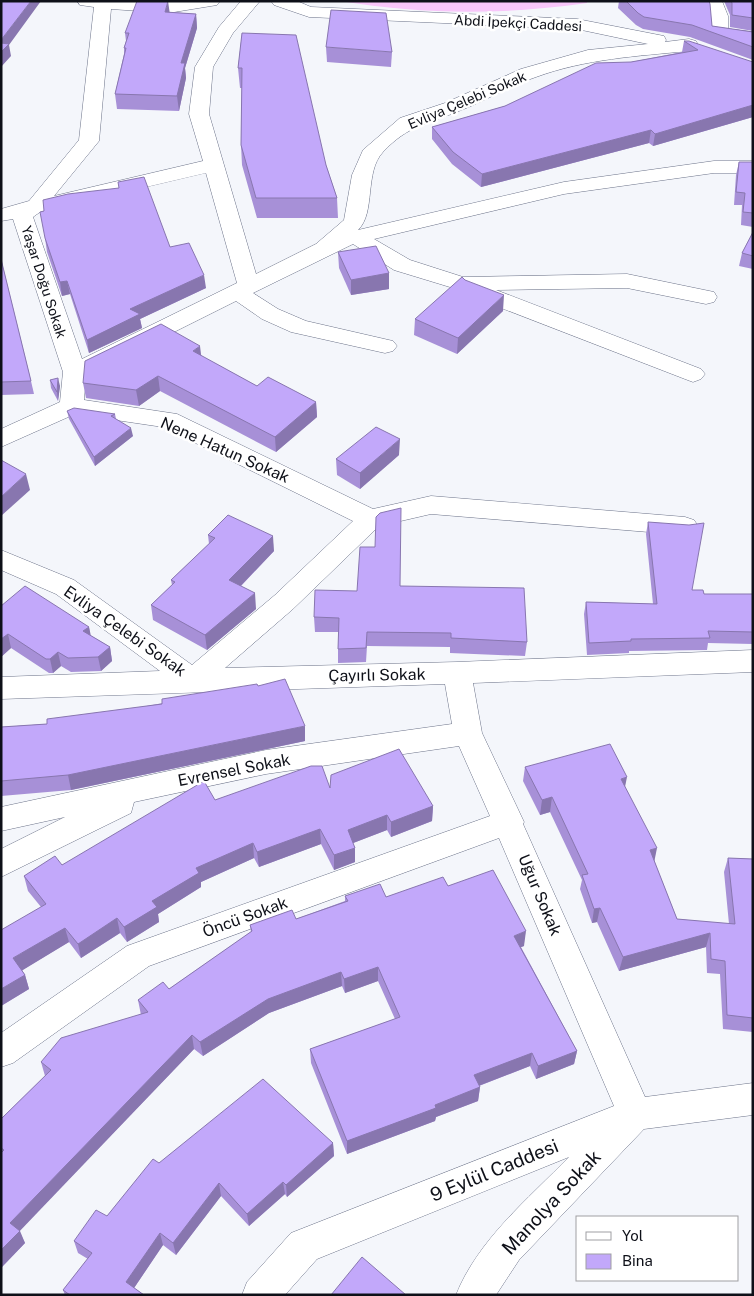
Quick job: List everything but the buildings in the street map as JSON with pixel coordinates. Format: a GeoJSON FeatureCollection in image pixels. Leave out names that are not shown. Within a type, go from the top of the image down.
{"type":"FeatureCollection","features":[{"type":"Feature","properties":{"kind":"street","name":"Yaşar Doğu Sokak"},"geometry":{"type":"LineString","coordinates":[[72,406],[75,372],[22,215],[36,205],[89,141],[94,2],[168,8],[211,1]]}},
{"type":"Feature","properties":{"kind":"street"},"geometry":{"type":"LineString","coordinates":[[251,1],[225,31],[204,67],[199,114],[243,289],[270,314],[299,327],[385,346]]}},
{"type":"Feature","properties":{"kind":"street","name":"Abdi İpekçi Caddesi"},"geometry":{"type":"LineString","coordinates":[[280,1],[309,12],[577,24],[698,48]]}},
{"type":"Feature","properties":{"kind":"street"},"geometry":{"type":"LineString","coordinates":[[713,1],[719,16],[719,33]]}},
{"type":"Feature","properties":{"kind":"street"},"geometry":{"type":"LineString","coordinates":[[667,42],[719,33],[753,38]]}},
{"type":"Feature","properties":{"kind":"street","name":"Evliya Çelebi Sokak"},"geometry":{"type":"LineString","coordinates":[[75,372],[324,250],[354,222],[362,175],[374,150],[407,122],[470,100],[528,73],[563,62],[588,56],[698,48]]}},
{"type":"Feature","properties":{"kind":"street"},"geometry":{"type":"LineString","coordinates":[[1,215],[36,205],[212,165]]}},
{"type":"Feature","properties":{"kind":"street"},"geometry":{"type":"LineString","coordinates":[[324,250],[357,237],[564,188],[714,167],[753,167]]}},
{"type":"Feature","properties":{"kind":"street"},"geometry":{"type":"LineString","coordinates":[[357,237],[402,265],[462,284],[693,374]]}},
{"type":"Feature","properties":{"kind":"street"},"geometry":{"type":"LineString","coordinates":[[462,284],[627,281],[706,297]]}},
{"type":"Feature","properties":{"kind":"street"},"geometry":{"type":"LineString","coordinates":[[1,438],[72,406]]}},
{"type":"Feature","properties":{"kind":"street","name":"Nene Hatun Sokak"},"geometry":{"type":"LineString","coordinates":[[72,406],[168,420],[371,519]]}},
{"type":"Feature","properties":{"kind":"street"},"geometry":{"type":"LineString","coordinates":[[193,680],[284,602],[371,519],[432,505],[687,526]]}},
{"type":"Feature","properties":{"kind":"street","name":"Evliya Çelebi Sokak"},"geometry":{"type":"LineString","coordinates":[[1,559],[65,586],[193,680]]}},
{"type":"Feature","properties":{"kind":"street","name":"Çayırlı Sokak"},"geometry":{"type":"LineString","coordinates":[[1,688],[753,661]]}},
{"type":"Feature","properties":{"kind":"street","name":"Uğur Sokak"},"geometry":{"type":"LineString","coordinates":[[457,673],[468,733],[509,822],[635,1114]]}},
{"type":"Feature","properties":{"kind":"street","name":"Evrensel Sokak"},"geometry":{"type":"LineString","coordinates":[[1,820],[266,762],[468,733]]}},
{"type":"Feature","properties":{"kind":"street"},"geometry":{"type":"LineString","coordinates":[[1,864],[155,786]]}},
{"type":"Feature","properties":{"kind":"street","name":"Öncü Sokak"},"geometry":{"type":"LineString","coordinates":[[1,1052],[138,956],[509,822]]}},
{"type":"Feature","properties":{"kind":"street","name":"9 Eylül Caddesi"},"geometry":{"type":"LineString","coordinates":[[260,1295],[304,1246],[635,1114],[753,1099]]}},
{"type":"Feature","properties":{"kind":"street","name":"Manolya Sokak"},"geometry":{"type":"LineString","coordinates":[[474,1295],[506,1247],[635,1114]]}},
{"type":"Feature","properties":{"kind":"shaded area"},"geometry":{"type":"Polygon","coordinates":[[[340,1],[587,1],[587,3],[524,10],[464,12],[402,9],[340,1]]]}}]}
